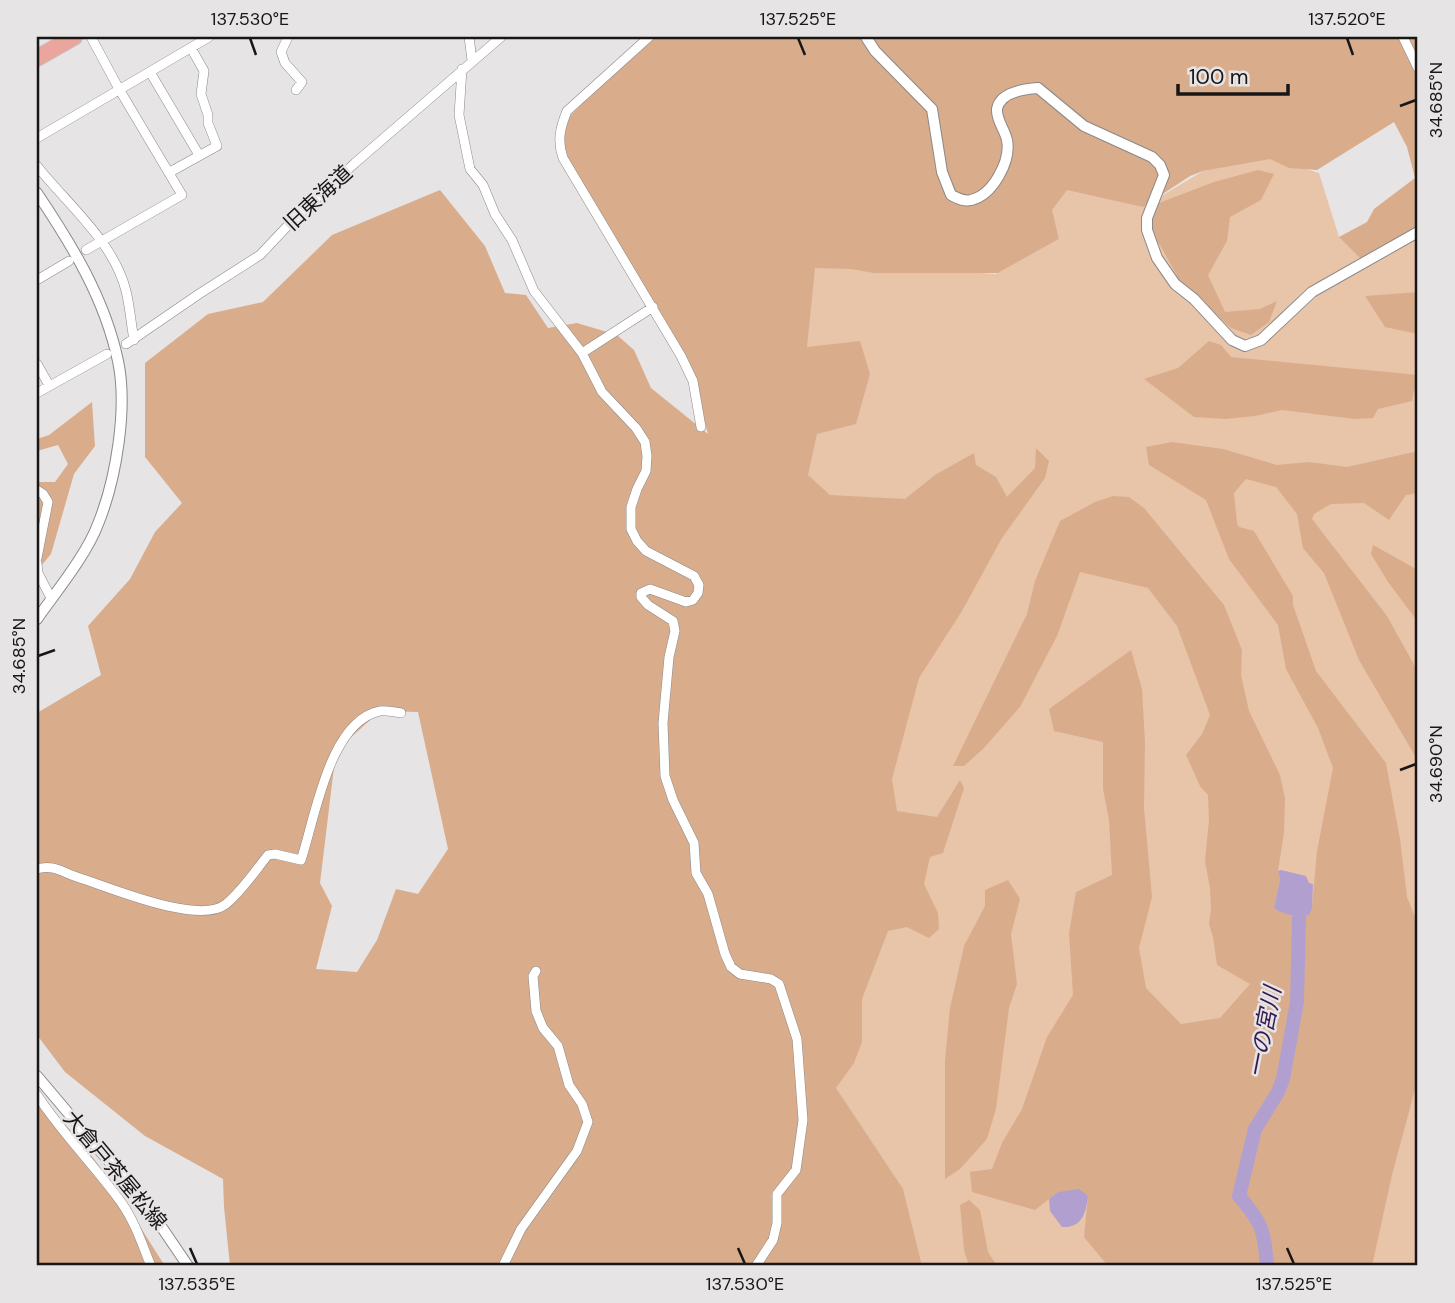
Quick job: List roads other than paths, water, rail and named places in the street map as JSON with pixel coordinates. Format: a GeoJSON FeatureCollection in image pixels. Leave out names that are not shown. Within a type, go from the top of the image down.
{"type":"FeatureCollection","features":[{"type":"Feature","properties":{"kind":"highway"},"geometry":{"type":"LineString","coordinates":[[37,58],[74,37]]}},
{"type":"Feature","properties":{"kind":"street"},"geometry":{"type":"LineString","coordinates":[[86,250],[182,195],[91,37]]}},
{"type":"Feature","properties":{"kind":"street"},"geometry":{"type":"LineString","coordinates":[[37,138],[209,37]]}},
{"type":"Feature","properties":{"kind":"street"},"geometry":{"type":"LineString","coordinates":[[288,37],[281,52],[285,63],[302,82],[296,90]]}},
{"type":"Feature","properties":{"kind":"street"},"geometry":{"type":"LineString","coordinates":[[468,37],[472,60]]}},
{"type":"Feature","properties":{"kind":"street","name":"旧東海道"},"geometry":{"type":"LineString","coordinates":[[102,241],[126,290],[130,342],[260,255],[294,219],[355,163],[501,37]]}},
{"type":"Feature","properties":{"kind":"street"},"geometry":{"type":"LineString","coordinates":[[649,37],[567,111],[561,125],[558,145],[563,158],[653,307],[694,381],[701,427]]}},
{"type":"Feature","properties":{"kind":"street"},"geometry":{"type":"LineString","coordinates":[[866,37],[874,51],[932,109],[945,182],[951,195],[970,201],[980,197],[1003,171],[1008,156],[1007,139],[997,108],[1003,98],[1025,89],[1038,88],[1084,126],[1152,157],[1160,165],[1164,175],[1147,218],[1147,230],[1157,258],[1175,284],[1194,299],[1232,340],[1245,346],[1261,340],[1312,292],[1418,232]]}},
{"type":"Feature","properties":{"kind":"street"},"geometry":{"type":"LineString","coordinates":[[1403,37],[1418,68]]}},
{"type":"Feature","properties":{"kind":"street"},"geometry":{"type":"LineString","coordinates":[[170,172],[218,146],[208,123],[201,94],[204,71],[191,48]]}},
{"type":"Feature","properties":{"kind":"street"},"geometry":{"type":"LineString","coordinates":[[462,69],[459,115],[470,169],[483,185],[495,215],[512,240],[534,291],[582,353],[602,392],[636,428],[645,442],[648,456],[646,471],[631,507],[631,529],[646,551],[694,576],[699,585],[694,600],[686,603],[650,589],[641,593],[648,605],[673,621],[675,631],[663,723],[665,776],[673,800],[694,843],[696,873],[708,894],[724,954],[731,967],[740,974],[771,979],[779,984],[797,1039],[803,1120],[796,1170],[777,1194],[777,1223],[773,1240],[756,1266]]}},
{"type":"Feature","properties":{"kind":"street"},"geometry":{"type":"LineString","coordinates":[[150,72],[199,155]]}},
{"type":"Feature","properties":{"kind":"street"},"geometry":{"type":"LineString","coordinates":[[37,166],[102,241]]}},
{"type":"Feature","properties":{"kind":"street"},"geometry":{"type":"LineString","coordinates":[[37,193],[75,250],[108,325],[119,363],[121,417],[115,470],[98,527],[38,615]]}},
{"type":"Feature","properties":{"kind":"street"},"geometry":{"type":"LineString","coordinates":[[37,280],[69,261]]}},
{"type":"Feature","properties":{"kind":"street"},"geometry":{"type":"LineString","coordinates":[[582,353],[653,307]]}},
{"type":"Feature","properties":{"kind":"street"},"geometry":{"type":"LineString","coordinates":[[37,393],[107,354]]}},
{"type":"Feature","properties":{"kind":"street"},"geometry":{"type":"LineString","coordinates":[[37,364],[49,385]]}},
{"type":"Feature","properties":{"kind":"street"},"geometry":{"type":"LineString","coordinates":[[37,490],[48,502],[37,558]]}},
{"type":"Feature","properties":{"kind":"street"},"geometry":{"type":"LineString","coordinates":[[37,563],[38,573],[51,598]]}},
{"type":"Feature","properties":{"kind":"street"},"geometry":{"type":"LineString","coordinates":[[37,869],[54,866],[114,890],[183,909],[213,911],[225,905],[268,855],[301,860],[325,777],[346,734],[361,720],[380,711],[401,713]]}},
{"type":"Feature","properties":{"kind":"street"},"geometry":{"type":"LineString","coordinates":[[503,1266],[521,1229],[577,1151],[588,1122],[582,1104],[569,1085],[558,1046],[543,1028],[536,1011],[533,976],[536,971]]}},
{"type":"Feature","properties":{"kind":"street","name":"大倉戸茶屋松線"},"geometry":{"type":"LineString","coordinates":[[37,1076],[150,1210],[188,1266]]}},
{"type":"Feature","properties":{"kind":"street"},"geometry":{"type":"LineString","coordinates":[[37,1095],[121,1203],[137,1229],[151,1266]]}},
{"type":"Feature","properties":{"kind":"waterway","name":"一の宮川"},"geometry":{"type":"LineString","coordinates":[[1267,1266],[1261,1228],[1239,1196],[1255,1129],[1283,1079],[1297,1002],[1299,917]]}}]}
